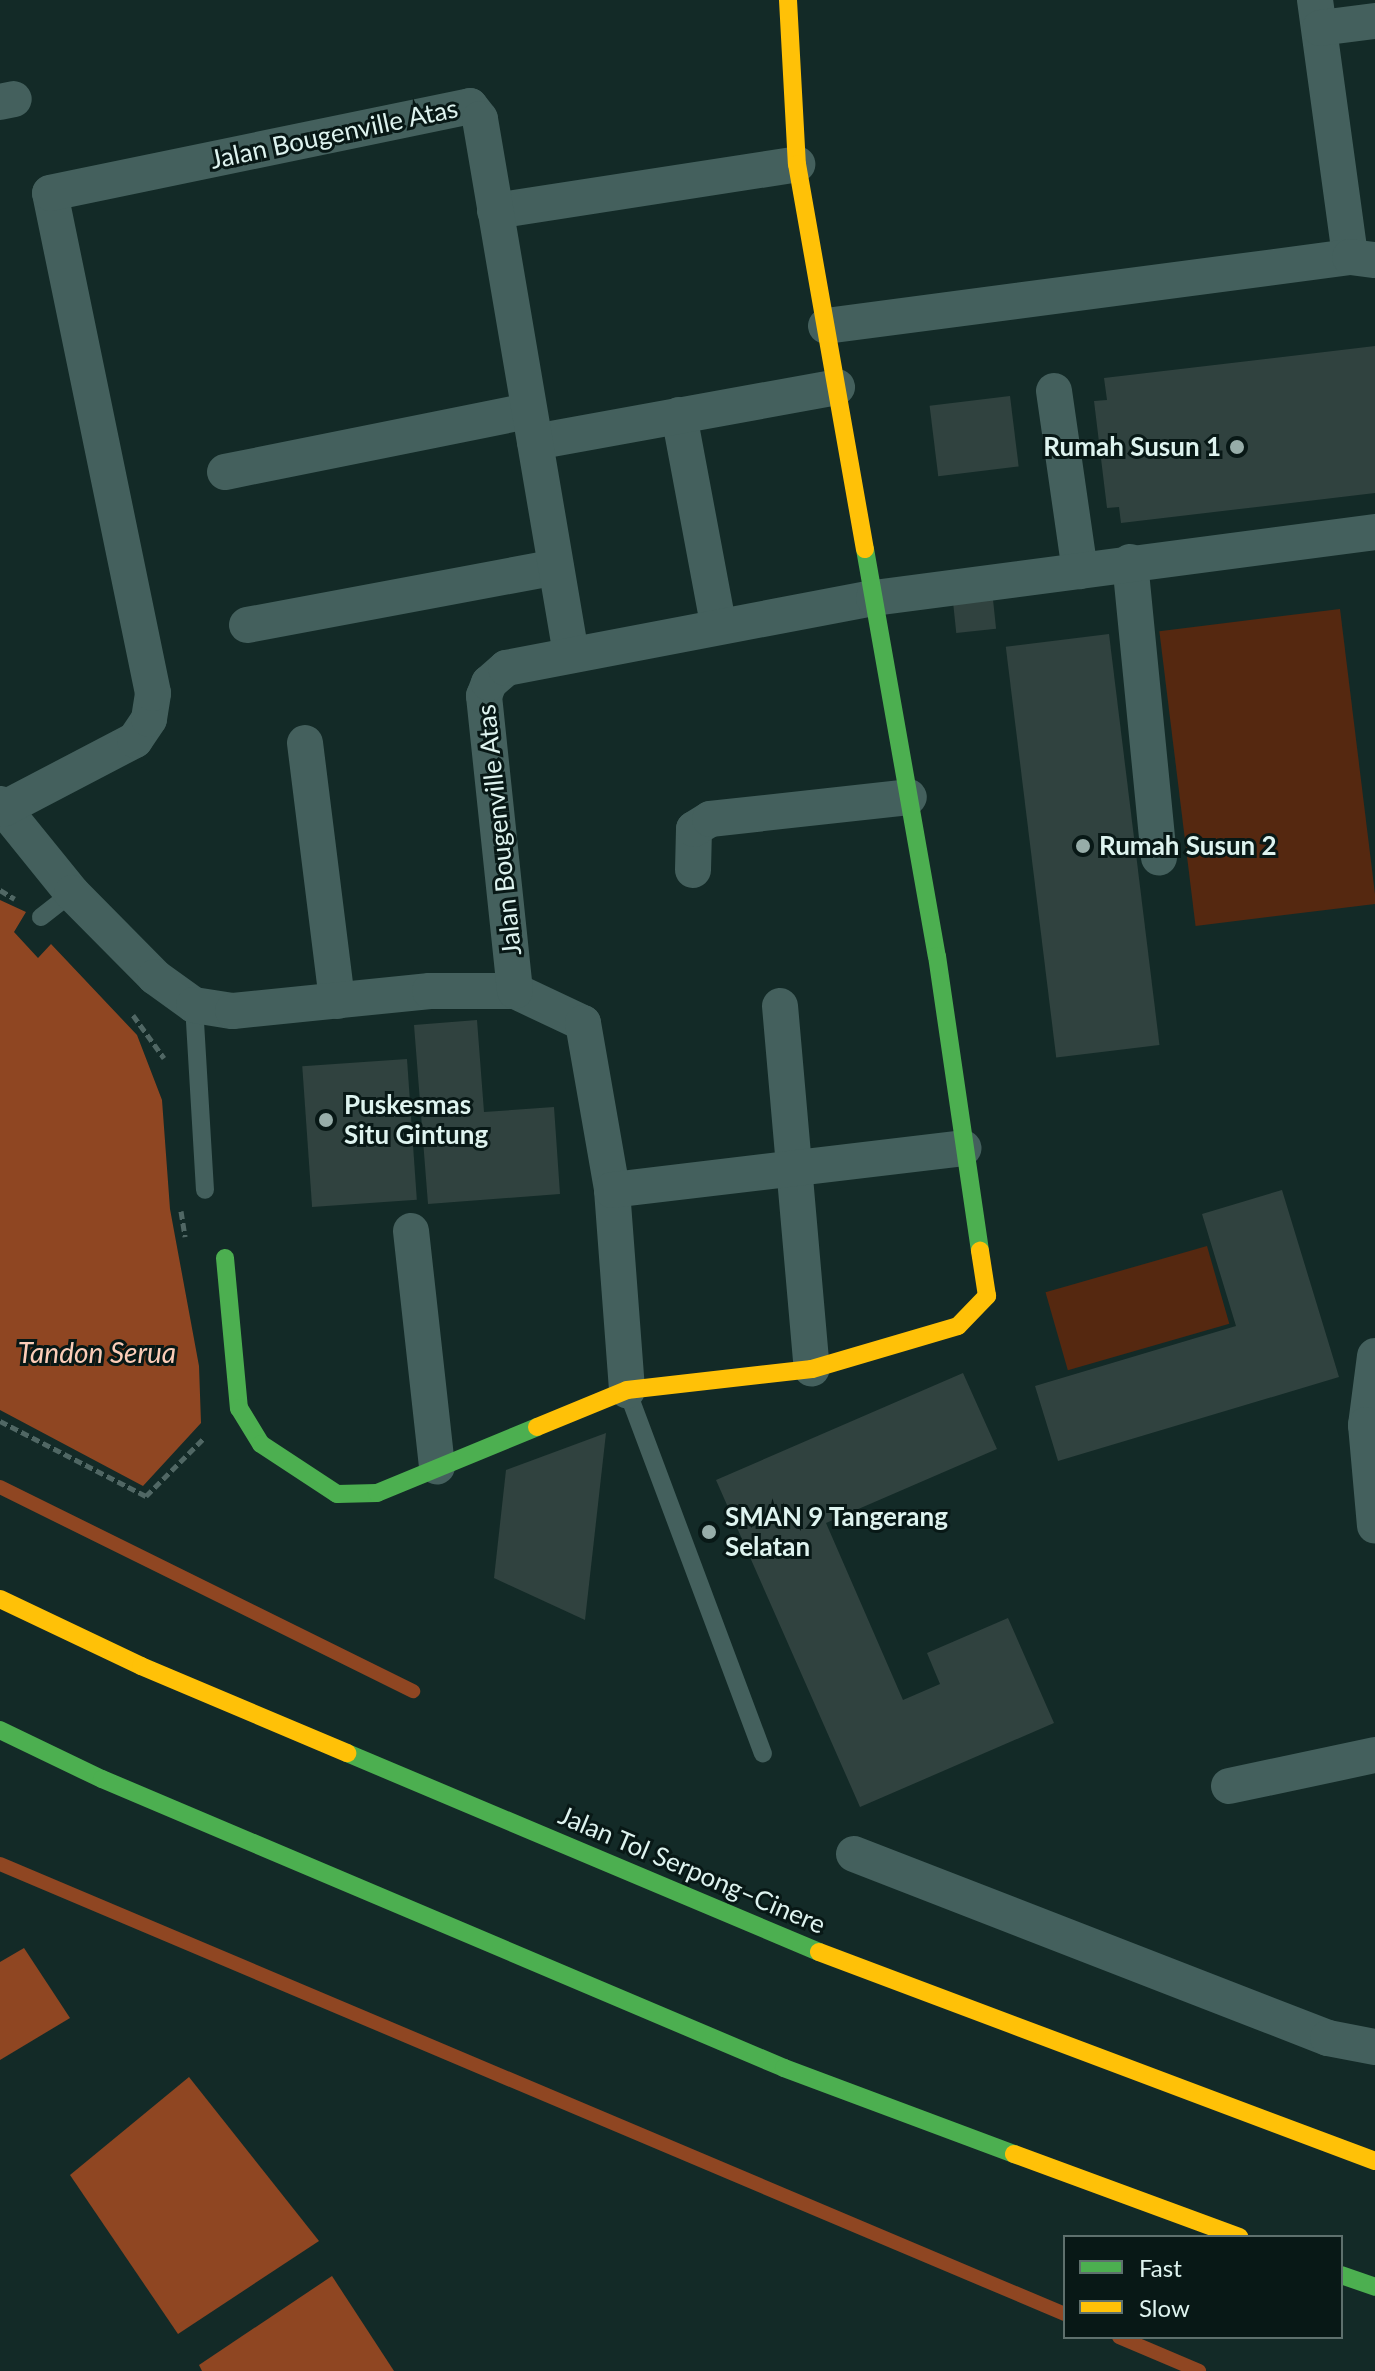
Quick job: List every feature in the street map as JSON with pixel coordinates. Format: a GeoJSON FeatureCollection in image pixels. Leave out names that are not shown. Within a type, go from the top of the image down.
{"type":"FeatureCollection","features":[{"type":"Feature","properties":{"kind":"main road"},"geometry":{"type":"LineString","coordinates":[[225,1258],[239,1408],[261,1444],[337,1494],[355,1497],[627,1390],[812,1369],[958,1326],[987,1296],[909,797],[797,164],[788,0]]}},
{"type":"Feature","properties":{"kind":"main road","name":"Jalan Tol Serpong–Cinere"},"geometry":{"type":"LineString","coordinates":[[0,1599],[141,1666],[838,1960],[1375,2161]]}},
{"type":"Feature","properties":{"kind":"main road"},"geometry":{"type":"LineString","coordinates":[[0,1730],[102,1779],[784,2068],[1234,2235]]}},
{"type":"Feature","properties":{"kind":"main road"},"geometry":{"type":"LineString","coordinates":[[1343,2276],[1375,2287]]}},
{"type":"Feature","properties":{"kind":"street"},"geometry":{"type":"LineString","coordinates":[[826,326],[1363,258],[1318,14],[1375,21]]}},
{"type":"Feature","properties":{"kind":"street","name":"Jalan Bougenville Atas"},"geometry":{"type":"LineString","coordinates":[[2,806],[112,757],[135,740],[149,719],[153,693],[50,193],[470,106],[480,119],[571,654],[506,668],[489,683],[484,696],[515,991]]}},
{"type":"Feature","properties":{"kind":"street"},"geometry":{"type":"LineString","coordinates":[[495,211],[797,164]]}},
{"type":"Feature","properties":{"kind":"street"},"geometry":{"type":"LineString","coordinates":[[225,472],[532,427],[679,415],[837,387]]}},
{"type":"Feature","properties":{"kind":"street"},"geometry":{"type":"LineString","coordinates":[[1054,391],[1080,571]]}},
{"type":"Feature","properties":{"kind":"street"},"geometry":{"type":"LineString","coordinates":[[679,415],[718,624]]}},
{"type":"Feature","properties":{"kind":"street"},"geometry":{"type":"LineString","coordinates":[[571,654],[718,624],[874,598],[1375,532]]}},
{"type":"Feature","properties":{"kind":"street"},"geometry":{"type":"LineString","coordinates":[[1130,562],[1159,858]]}},
{"type":"Feature","properties":{"kind":"street"},"geometry":{"type":"LineString","coordinates":[[247,625],[556,567]]}},
{"type":"Feature","properties":{"kind":"street"},"geometry":{"type":"LineString","coordinates":[[305,743],[337,1001]]}},
{"type":"Feature","properties":{"kind":"street"},"geometry":{"type":"LineString","coordinates":[[693,870],[694,829],[710,819],[909,797]]}},
{"type":"Feature","properties":{"kind":"street"},"geometry":{"type":"LineString","coordinates":[[2,806],[72,893],[155,977],[194,1005],[233,1011],[430,991],[515,991],[583,1023],[612,1190],[627,1390]]}},
{"type":"Feature","properties":{"kind":"street"},"geometry":{"type":"LineString","coordinates":[[780,1006],[812,1369]]}},
{"type":"Feature","properties":{"kind":"street"},"geometry":{"type":"LineString","coordinates":[[612,1190],[964,1148]]}},
{"type":"Feature","properties":{"kind":"street"},"geometry":{"type":"LineString","coordinates":[[411,1231],[437,1467]]}},
{"type":"Feature","properties":{"kind":"street"},"geometry":{"type":"LineString","coordinates":[[1375,1356],[1366,1425],[1375,1526]]}},
{"type":"Feature","properties":{"kind":"street"},"geometry":{"type":"LineString","coordinates":[[1229,1786],[1375,1755]]}},
{"type":"Feature","properties":{"kind":"street"},"geometry":{"type":"LineString","coordinates":[[854,1854],[1328,2038],[1375,2047]]}},
{"type":"Feature","properties":{"kind":"lane"},"geometry":{"type":"LineString","coordinates":[[41,917],[72,893]]}},
{"type":"Feature","properties":{"kind":"lane"},"geometry":{"type":"LineString","coordinates":[[194,1005],[205,1190]]}},
{"type":"Feature","properties":{"kind":"lane"},"geometry":{"type":"LineString","coordinates":[[627,1390],[763,1753]]}},
{"type":"Feature","properties":{"kind":"path"},"geometry":{"type":"LineString","coordinates":[[0,890],[41,917]]}},
{"type":"Feature","properties":{"kind":"path"},"geometry":{"type":"LineString","coordinates":[[124,1004],[144,1026],[167,1069]]}},
{"type":"Feature","properties":{"kind":"path"},"geometry":{"type":"LineString","coordinates":[[180,1198],[186,1242]]}},
{"type":"Feature","properties":{"kind":"path"},"geometry":{"type":"LineString","coordinates":[[0,1421],[146,1496],[212,1430]]}},
{"type":"Feature","properties":{"kind":"shaded area"},"geometry":{"type":"Polygon","coordinates":[[[1340,609],[1375,904],[1196,926],[1159,631],[1340,609]]]}},
{"type":"Feature","properties":{"kind":"shaded area"},"geometry":{"type":"Polygon","coordinates":[[[1207,1246],[1229,1324],[1068,1370],[1046,1292],[1207,1246]]]}},
{"type":"Feature","properties":{"kind":"water","name":"Tandon Serua"},"geometry":{"type":"Polygon","coordinates":[[[0,900],[26,912],[14,932],[38,958],[51,944],[137,1035],[162,1100],[170,1209],[199,1366],[201,1423],[143,1486],[0,1410],[0,900]]]}},
{"type":"Feature","properties":{"kind":"water"},"geometry":{"type":"Polygon","coordinates":[[[24,1948],[70,2018],[0,2060],[0,1962],[24,1948]]]}},
{"type":"Feature","properties":{"kind":"water"},"geometry":{"type":"Polygon","coordinates":[[[189,2077],[319,2241],[178,2334],[70,2175],[189,2077]]]}},
{"type":"Feature","properties":{"kind":"water"},"geometry":{"type":"Polygon","coordinates":[[[332,2276],[394,2371],[202,2371],[199,2365],[332,2276]]]}},
{"type":"Feature","properties":{"kind":"building","name":"Rumah Susun 1"},"geometry":{"type":"Polygon","coordinates":[[[1375,346],[1375,493],[1121,523],[1119,507],[1107,508],[1094,401],[1107,400],[1104,378],[1375,346]]]}},
{"type":"Feature","properties":{"kind":"building"},"geometry":{"type":"Polygon","coordinates":[[[1010,396],[1019,466],[938,476],[930,406],[1010,396]]]}},
{"type":"Feature","properties":{"kind":"building"},"geometry":{"type":"Polygon","coordinates":[[[992,590],[996,629],[956,633],[952,594],[992,590]]]}},
{"type":"Feature","properties":{"kind":"building","name":"Rumah Susun 2"},"geometry":{"type":"Polygon","coordinates":[[[1109,634],[1159,1045],[1056,1058],[1006,647],[1109,634]]]}},
{"type":"Feature","properties":{"kind":"building"},"geometry":{"type":"Polygon","coordinates":[[[477,1020],[484,1112],[554,1107],[560,1194],[428,1204],[414,1025],[477,1020]]]}},
{"type":"Feature","properties":{"kind":"building"},"geometry":{"type":"Polygon","coordinates":[[[407,1059],[417,1200],[312,1207],[302,1066],[407,1059]]]}},
{"type":"Feature","properties":{"kind":"building"},"geometry":{"type":"Polygon","coordinates":[[[1282,1190],[1339,1377],[1058,1461],[1035,1386],[1236,1326],[1202,1214],[1282,1190]]]}},
{"type":"Feature","properties":{"kind":"building"},"geometry":{"type":"Polygon","coordinates":[[[963,1373],[997,1449],[826,1523],[903,1700],[940,1684],[927,1653],[1008,1618],[1054,1723],[860,1807],[716,1480],[963,1373]]]}},
{"type":"Feature","properties":{"kind":"building"},"geometry":{"type":"Polygon","coordinates":[[[606,1433],[585,1620],[494,1578],[506,1470],[606,1433]]]}},
{"type":"Feature","properties":{"kind":"waterway"},"geometry":{"type":"LineString","coordinates":[[0,1487],[413,1691]]}},
{"type":"Feature","properties":{"kind":"waterway"},"geometry":{"type":"LineString","coordinates":[[0,1864],[1063,2313]]}},
{"type":"Feature","properties":{"kind":"waterway"},"geometry":{"type":"LineString","coordinates":[[1124,2339],[1199,2371]]}},
{"type":"Feature","properties":{"kind":"traffic: fast"},"geometry":{"type":"LineString","coordinates":[[865,549],[937,956],[980,1251]]}},
{"type":"Feature","properties":{"kind":"traffic: fast"},"geometry":{"type":"LineString","coordinates":[[225,1258],[239,1408],[261,1444],[337,1494],[377,1493],[537,1427]]}},
{"type":"Feature","properties":{"kind":"traffic: fast"},"geometry":{"type":"LineString","coordinates":[[0,1730],[102,1779],[784,2068],[1014,2154]]}},
{"type":"Feature","properties":{"kind":"traffic: fast"},"geometry":{"type":"LineString","coordinates":[[347,1753],[819,1952]]}},
{"type":"Feature","properties":{"kind":"traffic: fast"},"geometry":{"type":"LineString","coordinates":[[1343,2276],[1375,2287]]}},
{"type":"Feature","properties":{"kind":"traffic: slow"},"geometry":{"type":"LineString","coordinates":[[788,0],[797,164],[865,549]]}},
{"type":"Feature","properties":{"kind":"traffic: slow"},"geometry":{"type":"LineString","coordinates":[[537,1427],[627,1390],[812,1369],[958,1326],[987,1296],[980,1251]]}},
{"type":"Feature","properties":{"kind":"traffic: slow"},"geometry":{"type":"LineString","coordinates":[[0,1599],[141,1666],[347,1753]]}},
{"type":"Feature","properties":{"kind":"traffic: slow"},"geometry":{"type":"LineString","coordinates":[[819,1952],[1375,2161]]}},
{"type":"Feature","properties":{"kind":"traffic: slow"},"geometry":{"type":"LineString","coordinates":[[1014,2154],[1234,2235]]}},
{"type":"Feature","properties":{"kind":"place","name":"Rumah Susun 1"},"geometry":{"type":"Point","coordinates":[1237,447]}},
{"type":"Feature","properties":{"kind":"place","name":"Rumah Susun 2"},"geometry":{"type":"Point","coordinates":[1083,846]}},
{"type":"Feature","properties":{"kind":"place","name":"Puskesmas Situ Gintung"},"geometry":{"type":"Point","coordinates":[326,1120]}},
{"type":"Feature","properties":{"kind":"place","name":"SMAN 9 Tangerang Selatan"},"geometry":{"type":"Point","coordinates":[709,1532]}}]}
